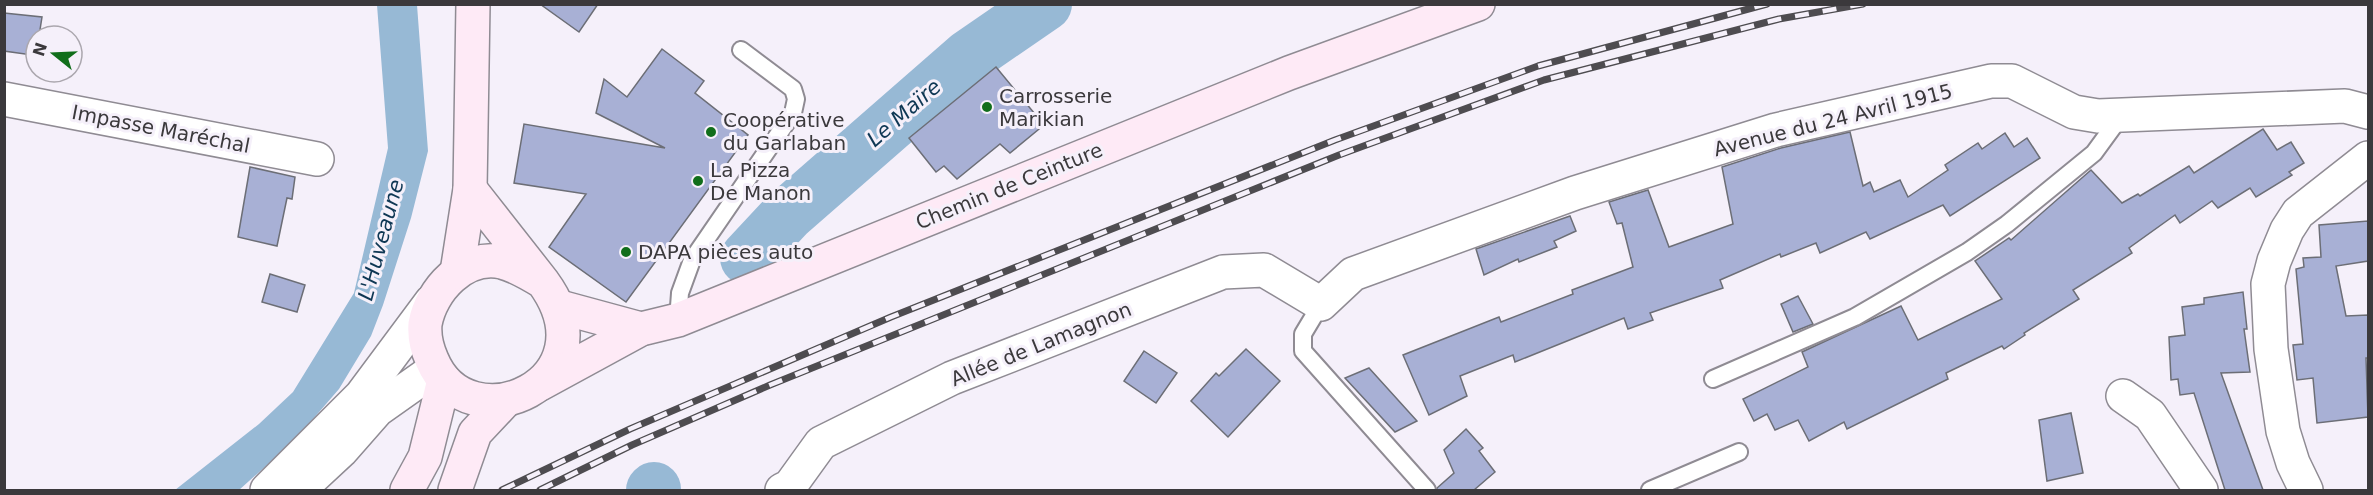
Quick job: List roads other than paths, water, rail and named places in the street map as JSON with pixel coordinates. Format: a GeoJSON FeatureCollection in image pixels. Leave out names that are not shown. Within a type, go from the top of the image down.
{"type":"FeatureCollection","features":[{"type":"Feature","properties":{"kind":"main road"},"geometry":{"type":"LineString","coordinates":[[457,272],[470,189],[473,4]]}},
{"type":"Feature","properties":{"kind":"main road","name":"Chemin de Ceinture"},"geometry":{"type":"LineString","coordinates":[[540,384],[641,329],[678,320],[1289,73],[1478,4]]}},
{"type":"Feature","properties":{"kind":"main road"},"geometry":{"type":"LineString","coordinates":[[470,189],[552,294],[564,328],[562,348],[554,368],[540,384],[524,394],[506,400],[489,401],[473,398],[458,391],[440,375],[427,349],[425,326],[431,302],[442,285],[457,272],[476,264],[500,262],[519,268],[552,294]]}},
{"type":"Feature","properties":{"kind":"main road","name":"Chemin de Ceinture"},"geometry":{"type":"LineString","coordinates":[[552,294],[641,329]]}},
{"type":"Feature","properties":{"kind":"main road"},"geometry":{"type":"LineString","coordinates":[[407,490],[424,457],[440,375]]}},
{"type":"Feature","properties":{"kind":"main road"},"geometry":{"type":"LineString","coordinates":[[455,490],[476,433],[506,400]]}},
{"type":"Feature","properties":{"kind":"street","name":"Avenue du 24 Avril 1915"},"geometry":{"type":"LineString","coordinates":[[1321,304],[1353,274],[1575,193],[1776,130],[1991,81],[2012,81],[2074,112],[2098,116],[2345,106],[2368,112]]}},
{"type":"Feature","properties":{"kind":"street","name":"Impasse Maréchal"},"geometry":{"type":"LineString","coordinates":[[4,99],[317,159]]}},
{"type":"Feature","properties":{"kind":"street"},"geometry":{"type":"LineString","coordinates":[[2306,490],[2293,463],[2283,431],[2271,349],[2268,284],[2274,261],[2287,230],[2298,213],[2368,158]]}},
{"type":"Feature","properties":{"kind":"street","name":"Allée de Lamagnon"},"geometry":{"type":"LineString","coordinates":[[782,490],[790,486],[821,443],[942,383],[1223,273],[1263,270],[1321,304]]}},
{"type":"Feature","properties":{"kind":"street"},"geometry":{"type":"LineString","coordinates":[[267,490],[361,396],[431,302]]}},
{"type":"Feature","properties":{"kind":"street"},"geometry":{"type":"LineString","coordinates":[[299,490],[341,452],[377,410],[440,375]]}},
{"type":"Feature","properties":{"kind":"street"},"geometry":{"type":"LineString","coordinates":[[2123,396],[2150,415],[2201,490]]}},
{"type":"Feature","properties":{"kind":"lane"},"geometry":{"type":"LineString","coordinates":[[678,320],[680,293],[692,260],[793,113],[796,99],[793,89],[741,50]]}},
{"type":"Feature","properties":{"kind":"lane"},"geometry":{"type":"LineString","coordinates":[[1713,379],[1855,317],[1967,252],[2007,224],[2094,153],[2122,115]]}},
{"type":"Feature","properties":{"kind":"lane"},"geometry":{"type":"LineString","coordinates":[[1321,304],[1303,334],[1303,351],[1427,490]]}},
{"type":"Feature","properties":{"kind":"lane"},"geometry":{"type":"LineString","coordinates":[[1650,490],[1739,452]]}},
{"type":"Feature","properties":{"kind":"water","name":"L'Huveaune"},"geometry":{"type":"Polygon","coordinates":[[[377,5],[417,5],[428,151],[411,218],[371,336],[339,389],[294,441],[239,490],[175,490],[259,424],[293,392],[354,293],[388,148],[377,5]]]}},
{"type":"Feature","properties":{"kind":"waterway","name":"Le Maïre"},"geometry":{"type":"LineString","coordinates":[[747,258],[787,215],[968,57],[1045,4]]}},
{"type":"Feature","properties":{"kind":"railway"},"geometry":{"type":"LineString","coordinates":[[502,490],[630,429],[891,317],[1335,140],[1538,66],[1767,4]]}},
{"type":"Feature","properties":{"kind":"railway"},"geometry":{"type":"LineString","coordinates":[[540,490],[632,445],[770,385],[1339,155],[1544,80],[1779,19],[1863,4]]}},
{"type":"Feature","properties":{"kind":"place","name":"Carrosserie Marikian"},"geometry":{"type":"Point","coordinates":[987,107]}},
{"type":"Feature","properties":{"kind":"place","name":"Coopérative du Garlaban"},"geometry":{"type":"Point","coordinates":[711,132]}},
{"type":"Feature","properties":{"kind":"place","name":"La Pizza De Manon"},"geometry":{"type":"Point","coordinates":[698,181]}},
{"type":"Feature","properties":{"kind":"place","name":"DAPA pièces auto"},"geometry":{"type":"Point","coordinates":[626,252]}}]}
